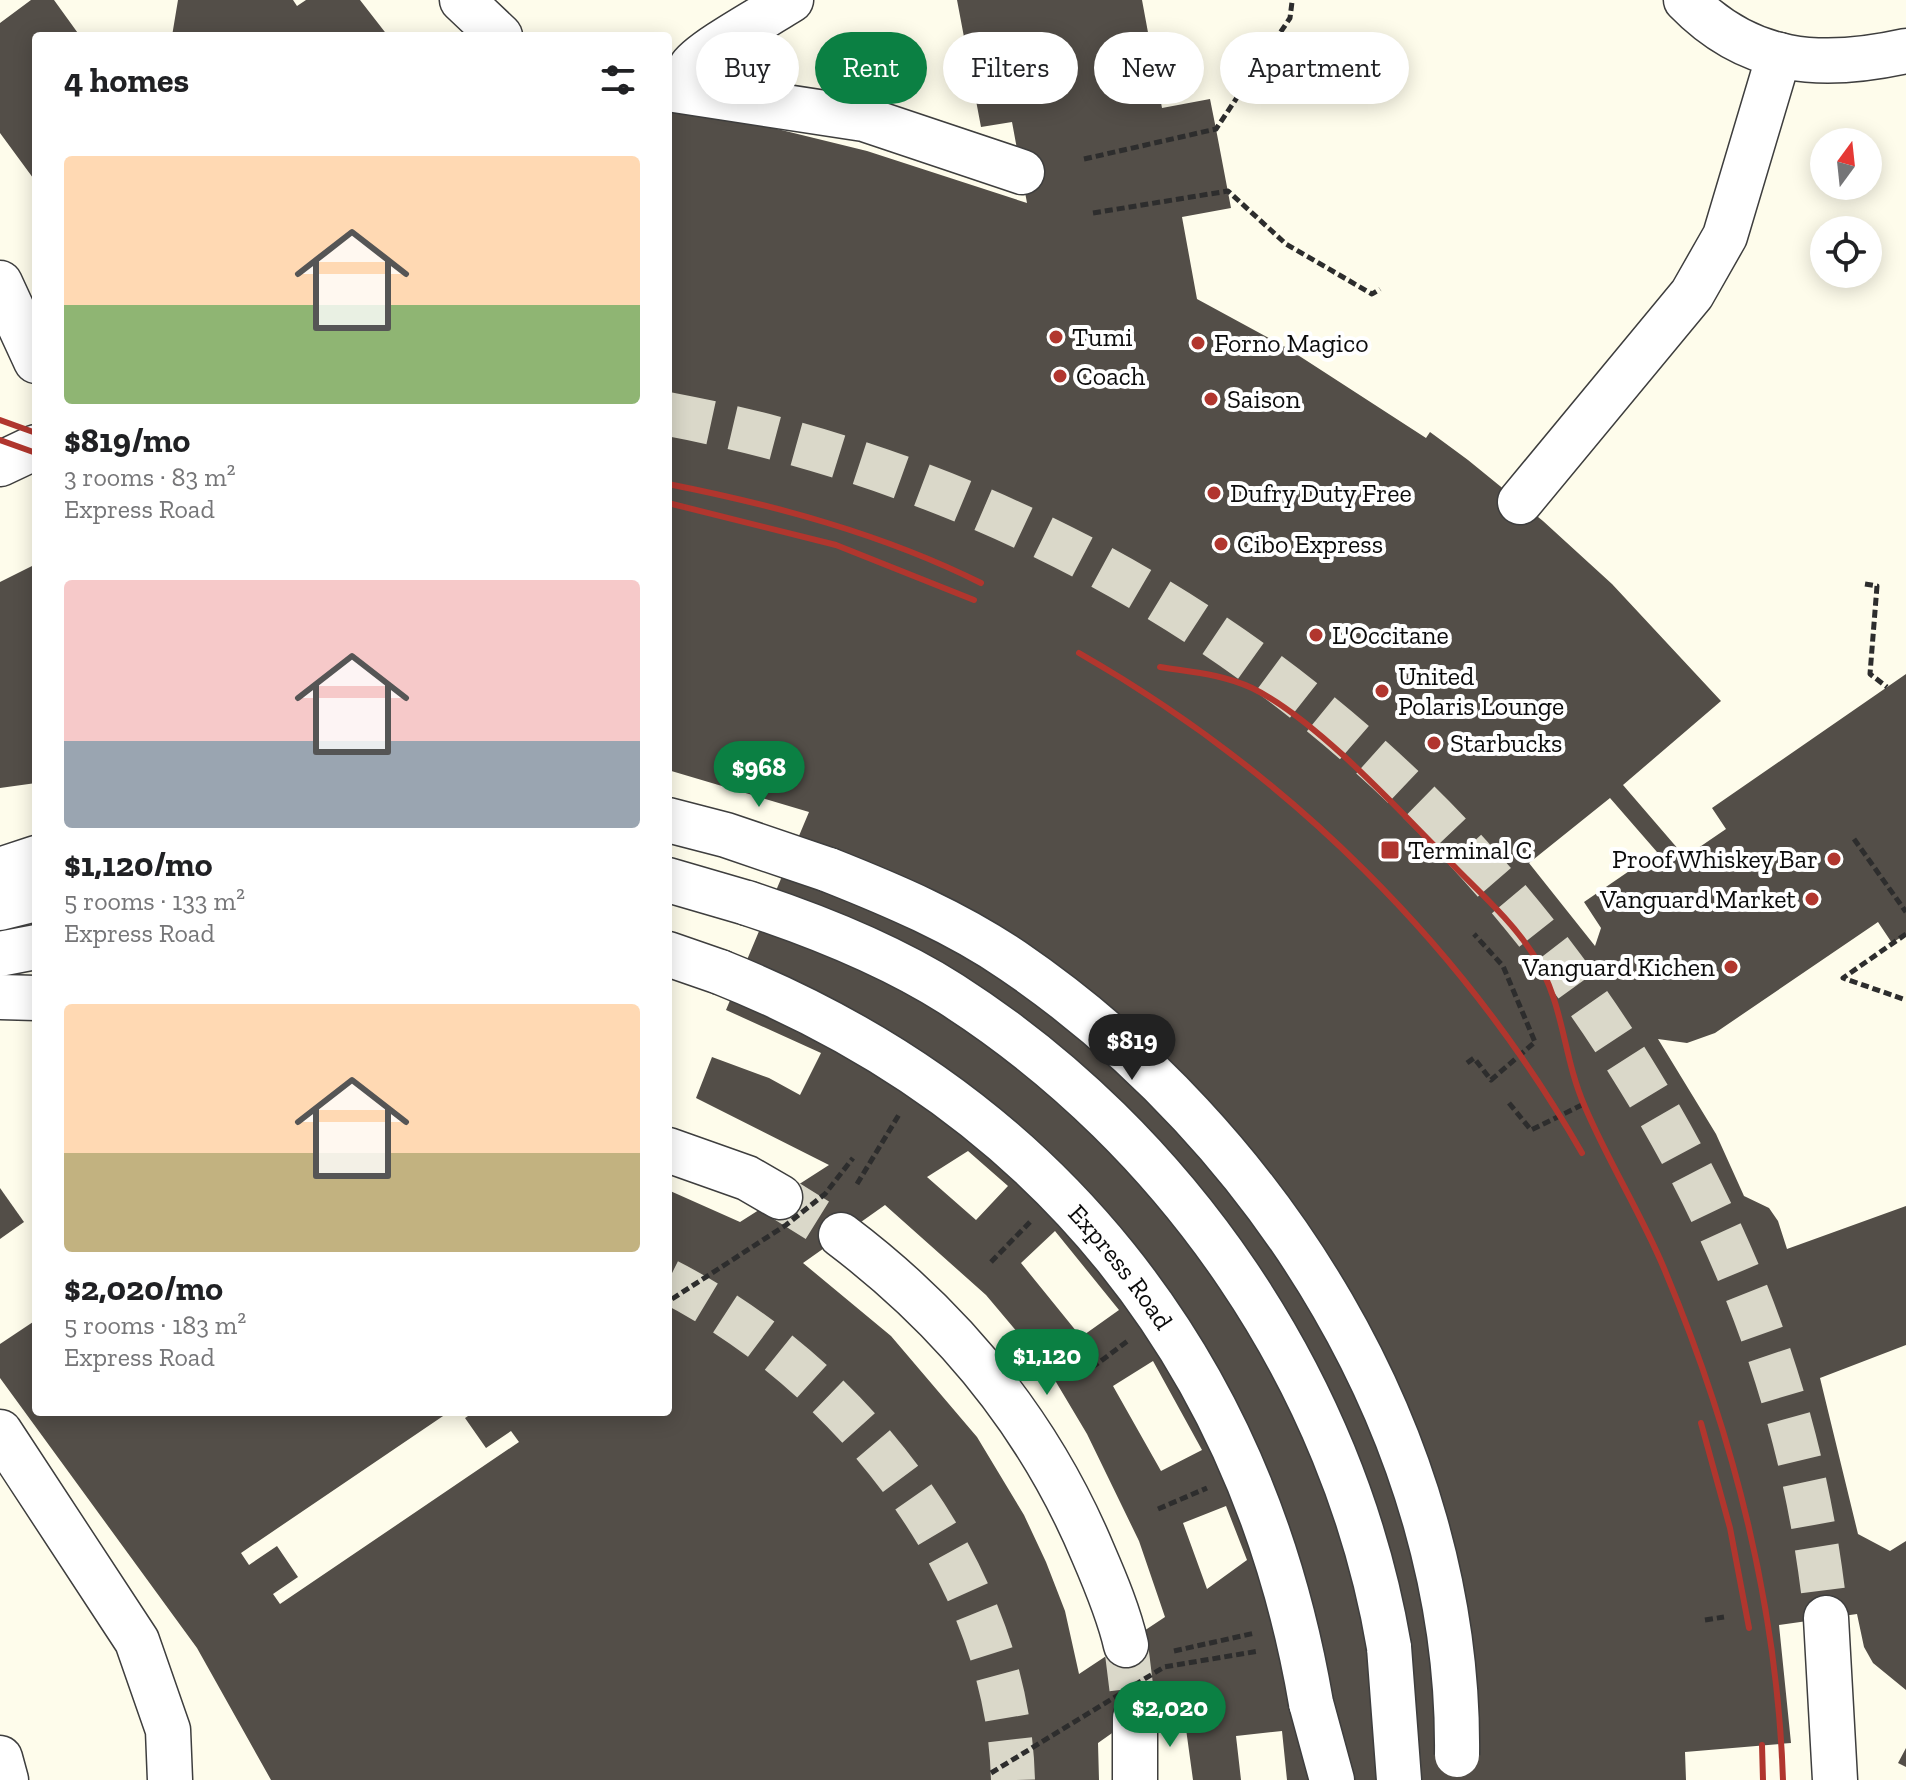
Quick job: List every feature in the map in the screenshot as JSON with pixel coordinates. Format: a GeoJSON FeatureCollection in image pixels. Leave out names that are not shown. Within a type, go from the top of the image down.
{"type":"FeatureCollection","features":[{"type":"Feature","properties":{"kind":"street"},"geometry":{"type":"LineString","coordinates":[[462,0],[496,32]]}},
{"type":"Feature","properties":{"kind":"street"},"geometry":{"type":"LineString","coordinates":[[791,0],[746,30],[713,47],[691,65],[677,90],[864,119],[1022,172]]}},
{"type":"Feature","properties":{"kind":"street"},"geometry":{"type":"LineString","coordinates":[[1686,0],[1702,17],[1746,46],[1779,55],[1850,62],[1906,51]]}},
{"type":"Feature","properties":{"kind":"street"},"geometry":{"type":"LineString","coordinates":[[1520,502],[1692,294],[1725,236],[1779,55]]}},
{"type":"Feature","properties":{"kind":"street"},"geometry":{"type":"LineString","coordinates":[[0,283],[32,352]]}},
{"type":"Feature","properties":{"kind":"street"},"geometry":{"type":"LineString","coordinates":[[0,464],[32,449]]}},
{"type":"Feature","properties":{"kind":"street"},"geometry":{"type":"LineString","coordinates":[[672,821],[726,835],[829,870],[906,902],[975,938],[1078,1010],[1144,1068],[1226,1154],[1319,1282],[1363,1364],[1403,1458],[1436,1561],[1450,1629],[1457,1693],[1457,1780]]}},
{"type":"Feature","properties":{"kind":"street"},"geometry":{"type":"LineString","coordinates":[[0,870],[32,859]]}},
{"type":"Feature","properties":{"kind":"street"},"geometry":{"type":"LineString","coordinates":[[672,881],[747,903],[896,963],[1003,1030],[1100,1112],[1166,1180],[1206,1230],[1260,1310],[1294,1369],[1357,1514],[1389,1647],[1399,1780]]}},
{"type":"Feature","properties":{"kind":"street"},"geometry":{"type":"LineString","coordinates":[[0,908],[32,900]]}},
{"type":"Feature","properties":{"kind":"street"},"geometry":{"type":"LineString","coordinates":[[0,954],[32,948]]}},
{"type":"Feature","properties":{"kind":"street","name":"Express Road"},"geometry":{"type":"LineString","coordinates":[[672,955],[720,972],[807,1010],[914,1072],[994,1134],[1062,1196],[1107,1244],[1197,1373],[1240,1459],[1265,1518],[1293,1608],[1311,1703],[1318,1780]]}},
{"type":"Feature","properties":{"kind":"street"},"geometry":{"type":"LineString","coordinates":[[0,997],[32,998]]}},
{"type":"Feature","properties":{"kind":"street"},"geometry":{"type":"LineString","coordinates":[[672,1151],[747,1178],[780,1197]]}},
{"type":"Feature","properties":{"kind":"street"},"geometry":{"type":"LineString","coordinates":[[841,1235],[895,1276],[940,1320],[993,1380],[1021,1419],[1078,1518],[1114,1606],[1126,1645]]}},
{"type":"Feature","properties":{"kind":"street"},"geometry":{"type":"LineString","coordinates":[[0,1432],[137,1641],[168,1730],[170,1780]]}},
{"type":"Feature","properties":{"kind":"street"},"geometry":{"type":"LineString","coordinates":[[1826,1618],[1835,1780]]}},
{"type":"Feature","properties":{"kind":"street"},"geometry":{"type":"LineString","coordinates":[[1311,1703],[1332,1780]]}},
{"type":"Feature","properties":{"kind":"street"},"geometry":{"type":"LineString","coordinates":[[1135,1718],[1135,1780]]}},
{"type":"Feature","properties":{"kind":"street"},"geometry":{"type":"LineString","coordinates":[[0,1758],[6,1780]]}},
{"type":"Feature","properties":{"kind":"path"},"geometry":{"type":"LineString","coordinates":[[1084,159],[1216,129],[1290,18],[1292,2]]}},
{"type":"Feature","properties":{"kind":"path"},"geometry":{"type":"LineString","coordinates":[[1093,213],[1228,191],[1286,244],[1372,294],[1380,289]]}},
{"type":"Feature","properties":{"kind":"path"},"geometry":{"type":"LineString","coordinates":[[1865,584],[1877,586],[1870,674],[1887,687]]}},
{"type":"Feature","properties":{"kind":"path"},"geometry":{"type":"LineString","coordinates":[[1854,839],[1906,912]]}},
{"type":"Feature","properties":{"kind":"path"},"geometry":{"type":"LineString","coordinates":[[1467,1063],[1474,1058],[1491,1080],[1535,1042],[1503,966],[1474,934]]}},
{"type":"Feature","properties":{"kind":"path"},"geometry":{"type":"LineString","coordinates":[[1906,934],[1843,978],[1906,1000]]}},
{"type":"Feature","properties":{"kind":"path"},"geometry":{"type":"LineString","coordinates":[[1509,1103],[1531,1130],[1584,1104]]}},
{"type":"Feature","properties":{"kind":"path"},"geometry":{"type":"LineString","coordinates":[[672,1299],[786,1225],[825,1194],[853,1158]]}},
{"type":"Feature","properties":{"kind":"path"},"geometry":{"type":"LineString","coordinates":[[1705,1620],[1724,1617]]}},
{"type":"Feature","properties":{"kind":"path"},"geometry":{"type":"LineString","coordinates":[[991,1773],[1164,1667],[1270,1649]]}},
{"type":"Feature","properties":{"kind":"building"},"geometry":{"type":"Polygon","coordinates":[[[31,0],[54,0],[77,32],[32,32],[32,177],[0,133],[0,23],[31,0]]]}},
{"type":"Feature","properties":{"kind":"building"},"geometry":{"type":"Polygon","coordinates":[[[178,0],[293,0],[297,6],[306,0],[360,0],[385,32],[173,32],[178,0]]]}},
{"type":"Feature","properties":{"kind":"building","name":"Terminal C"},"geometry":{"type":"Polygon","coordinates":[[[957,0],[1142,0],[1148,32],[1094,32],[1094,104],[1161,104],[1162,108],[1204,104],[1204,100],[1210,99],[1231,208],[1182,217],[1197,299],[1287,348],[1426,438],[1430,432],[1468,460],[1543,521],[1612,584],[1721,701],[1623,785],[1685,857],[1726,829],[1712,808],[1906,674],[1906,934],[1892,943],[1878,922],[1715,1033],[1687,1043],[1658,1039],[1716,1134],[1744,1196],[1769,1208],[1778,1221],[1787,1249],[1906,1206],[1906,1345],[1820,1378],[1858,1534],[1890,1551],[1906,1541],[1906,1690],[1873,1663],[1864,1647],[1857,1614],[1779,1625],[1791,1743],[1685,1752],[1686,1780],[1287,1780],[1282,1731],[1236,1736],[1241,1780],[1193,1780],[1180,1685],[1098,1743],[1099,1780],[271,1780],[197,1648],[0,1378],[0,1344],[32,1323],[32,1416],[443,1416],[241,1553],[249,1565],[277,1546],[298,1577],[273,1594],[280,1604],[519,1442],[511,1431],[486,1448],[465,1418],[468,1416],[672,1416],[672,1192],[740,1222],[829,1165],[696,1098],[712,1057],[769,1078],[800,1095],[821,1053],[726,1010],[809,812],[672,771],[672,110],[765,126],[867,151],[1027,203],[1012,122],[981,127],[977,104],[1078,104],[1078,32],[963,32],[957,0]],[[1610,798],[1529,863],[1595,946],[1601,928],[1584,902],[1657,852],[1610,798]],[[968,1151],[927,1177],[976,1220],[1008,1186],[968,1151]],[[885,1205],[803,1263],[891,1336],[977,1437],[1024,1515],[1046,1562],[1065,1611],[1079,1674],[1165,1617],[1139,1541],[1087,1434],[1056,1382],[986,1295],[885,1205]],[[1055,1231],[1021,1263],[1081,1337],[1119,1310],[1055,1231]],[[1153,1361],[1113,1386],[1161,1471],[1202,1450],[1153,1361]],[[1226,1506],[1183,1523],[1207,1589],[1247,1560],[1226,1506]]]}},
{"type":"Feature","properties":{"kind":"building"},"geometry":{"type":"Polygon","coordinates":[[[32,566],[32,784],[0,788],[0,582],[32,566]]]}},
{"type":"Feature","properties":{"kind":"building"},"geometry":{"type":"Polygon","coordinates":[[[0,1188],[24,1222],[0,1239],[0,1188]]]}},
{"type":"Feature","properties":{"kind":"building"},"geometry":{"type":"Polygon","coordinates":[[[1906,1748],[1906,1767],[1898,1763],[1906,1748]]]}},
{"type":"Feature","properties":{"kind":"tunnel"},"geometry":{"type":"LineString","coordinates":[[672,415],[818,450],[961,501],[1097,565],[1225,643],[1344,734],[1453,837],[1552,953],[1639,1080],[1709,1207],[1764,1338],[1785,1406],[1803,1475],[1826,1618]]}},
{"type":"Feature","properties":{"kind":"tunnel"},"geometry":{"type":"LineString","coordinates":[[780,1197],[841,1235]]}},
{"type":"Feature","properties":{"kind":"tunnel"},"geometry":{"type":"LineString","coordinates":[[672,1283],[734,1320],[797,1368],[855,1424],[906,1487],[949,1555],[982,1627],[1004,1703],[1013,1780]]}},
{"type":"Feature","properties":{"kind":"tunnel"},"geometry":{"type":"LineString","coordinates":[[1126,1645],[1135,1718]]}},
{"type":"Feature","properties":{"kind":"railway"},"geometry":{"type":"LineString","coordinates":[[0,420],[32,432]]}},
{"type":"Feature","properties":{"kind":"railway"},"geometry":{"type":"LineString","coordinates":[[0,440],[32,452]]}},
{"type":"Feature","properties":{"kind":"railway"},"geometry":{"type":"LineString","coordinates":[[672,485],[828,523],[906,550],[981,583]]}},
{"type":"Feature","properties":{"kind":"railway"},"geometry":{"type":"LineString","coordinates":[[672,504],[836,545],[974,600]]}},
{"type":"Feature","properties":{"kind":"railway"},"geometry":{"type":"LineString","coordinates":[[1079,653],[1155,700],[1229,752],[1298,809],[1364,870],[1425,935],[1482,1004],[1535,1077],[1582,1153]]}},
{"type":"Feature","properties":{"kind":"railway"},"geometry":{"type":"LineString","coordinates":[[1160,667],[1241,683],[1277,702],[1303,721],[1407,818],[1505,918],[1533,954],[1551,992],[1577,1088],[1663,1266],[1688,1328],[1730,1454],[1761,1582],[1779,1714],[1783,1780]]}},
{"type":"Feature","properties":{"kind":"railway"},"geometry":{"type":"LineString","coordinates":[[1701,1423],[1730,1528],[1749,1628]]}},
{"type":"Feature","properties":{"kind":"railway"},"geometry":{"type":"LineString","coordinates":[[1762,1745],[1763,1780]]}},
{"type":"Feature","properties":{"kind":"place","name":"Tumi"},"geometry":{"type":"Point","coordinates":[1056,337]}},
{"type":"Feature","properties":{"kind":"place","name":"Forno Magico"},"geometry":{"type":"Point","coordinates":[1198,343]}},
{"type":"Feature","properties":{"kind":"place","name":"Coach"},"geometry":{"type":"Point","coordinates":[1060,376]}},
{"type":"Feature","properties":{"kind":"place","name":"Saison"},"geometry":{"type":"Point","coordinates":[1211,399]}},
{"type":"Feature","properties":{"kind":"place","name":"Dufry Duty Free"},"geometry":{"type":"Point","coordinates":[1214,493]}},
{"type":"Feature","properties":{"kind":"place","name":"Cibo Express"},"geometry":{"type":"Point","coordinates":[1221,544]}},
{"type":"Feature","properties":{"kind":"place","name":"L'Occitane"},"geometry":{"type":"Point","coordinates":[1316,635]}},
{"type":"Feature","properties":{"kind":"place","name":"United Polaris Lounge"},"geometry":{"type":"Point","coordinates":[1382,691]}},
{"type":"Feature","properties":{"kind":"place","name":"Starbucks"},"geometry":{"type":"Point","coordinates":[1434,743]}},
{"type":"Feature","properties":{"kind":"place","name":"Terminal C"},"geometry":{"type":"Point","coordinates":[1390,850]}},
{"type":"Feature","properties":{"kind":"place","name":"Proof Whiskey Bar"},"geometry":{"type":"Point","coordinates":[1834,859]}},
{"type":"Feature","properties":{"kind":"place","name":"Vanguard Market"},"geometry":{"type":"Point","coordinates":[1812,899]}},
{"type":"Feature","properties":{"kind":"place","name":"Vanguard Kichen"},"geometry":{"type":"Point","coordinates":[1731,967]}}]}
